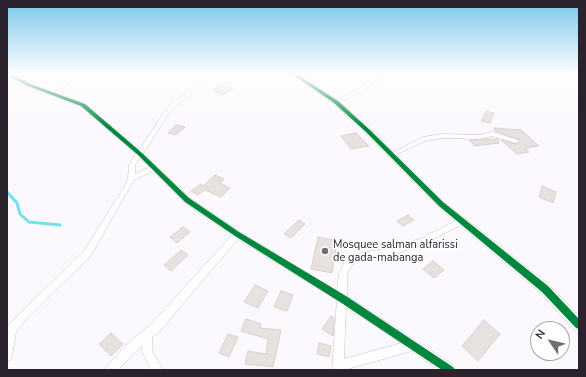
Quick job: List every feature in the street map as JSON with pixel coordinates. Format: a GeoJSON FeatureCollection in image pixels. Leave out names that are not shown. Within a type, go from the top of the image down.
{"type":"FeatureCollection","features":[{"type":"Feature","properties":{"kind":"street"},"geometry":{"type":"LineString","coordinates":[[48,92],[83,105],[140,154],[187,200],[237,234],[343,299],[450,370]]}},
{"type":"Feature","properties":{"kind":"street"},"geometry":{"type":"LineString","coordinates":[[60,92],[61,96]]}},
{"type":"Feature","properties":{"kind":"street"},"geometry":{"type":"LineString","coordinates":[[7,356],[9,331],[87,254],[122,197],[131,179],[132,165],[165,115],[175,103],[192,92]]}},
{"type":"Feature","properties":{"kind":"street"},"geometry":{"type":"LineString","coordinates":[[320,92],[336,102],[441,204],[545,289],[579,325]]}},
{"type":"Feature","properties":{"kind":"street"},"geometry":{"type":"LineString","coordinates":[[336,102],[358,92]]}},
{"type":"Feature","properties":{"kind":"street"},"geometry":{"type":"LineString","coordinates":[[391,155],[423,139],[442,136],[480,137],[492,134],[516,141]]}},
{"type":"Feature","properties":{"kind":"street"},"geometry":{"type":"LineString","coordinates":[[131,179],[153,168]]}},
{"type":"Feature","properties":{"kind":"street"},"geometry":{"type":"LineString","coordinates":[[413,345],[339,368],[343,274],[349,262],[360,257],[391,252],[425,240],[462,221]]}},
{"type":"Feature","properties":{"kind":"street"},"geometry":{"type":"LineString","coordinates":[[111,370],[130,349],[156,327],[237,234]]}},
{"type":"Feature","properties":{"kind":"street"},"geometry":{"type":"LineString","coordinates":[[147,335],[147,351],[157,370]]}},
{"type":"Feature","properties":{"kind":"building"},"geometry":{"type":"Polygon","coordinates":[[[213,92],[228,92],[222,95],[213,92]]]}},
{"type":"Feature","properties":{"kind":"building"},"geometry":{"type":"Polygon","coordinates":[[[486,111],[494,113],[490,123],[481,121],[486,111]]]}},
{"type":"Feature","properties":{"kind":"building"},"geometry":{"type":"Polygon","coordinates":[[[176,125],[185,127],[176,135],[168,133],[176,125]]]}},
{"type":"Feature","properties":{"kind":"building"},"geometry":{"type":"Polygon","coordinates":[[[494,128],[521,130],[539,146],[525,148],[529,152],[517,154],[501,140],[516,144],[520,142],[520,140],[495,131],[494,128]]]}},
{"type":"Feature","properties":{"kind":"building"},"geometry":{"type":"Polygon","coordinates":[[[356,133],[369,146],[351,149],[341,136],[356,133]]]}},
{"type":"Feature","properties":{"kind":"building"},"geometry":{"type":"Polygon","coordinates":[[[498,139],[499,143],[475,146],[469,140],[498,139]]]}},
{"type":"Feature","properties":{"kind":"building"},"geometry":{"type":"Polygon","coordinates":[[[215,175],[224,179],[220,183],[230,188],[221,197],[205,190],[197,195],[191,191],[201,184],[203,186],[215,175]]]}},
{"type":"Feature","properties":{"kind":"building"},"geometry":{"type":"Polygon","coordinates":[[[542,186],[556,192],[553,203],[539,197],[542,186]]]}},
{"type":"Feature","properties":{"kind":"building"},"geometry":{"type":"Polygon","coordinates":[[[408,215],[414,220],[403,226],[397,221],[408,215]]]}},
{"type":"Feature","properties":{"kind":"building"},"geometry":{"type":"Polygon","coordinates":[[[299,220],[305,224],[291,238],[284,234],[299,220]]]}},
{"type":"Feature","properties":{"kind":"building"},"geometry":{"type":"Polygon","coordinates":[[[183,227],[190,232],[177,243],[170,237],[183,227]]]}},
{"type":"Feature","properties":{"kind":"building"},"geometry":{"type":"Polygon","coordinates":[[[318,237],[337,241],[332,273],[311,269],[318,237]]]}},
{"type":"Feature","properties":{"kind":"building"},"geometry":{"type":"Polygon","coordinates":[[[181,250],[188,255],[171,271],[164,265],[181,250]]]}},
{"type":"Feature","properties":{"kind":"building"},"geometry":{"type":"Polygon","coordinates":[[[433,261],[444,270],[434,278],[423,269],[433,261]]]}},
{"type":"Feature","properties":{"kind":"building"},"geometry":{"type":"Polygon","coordinates":[[[255,285],[268,291],[258,308],[244,302],[255,285]]]}},
{"type":"Feature","properties":{"kind":"building"},"geometry":{"type":"Polygon","coordinates":[[[281,291],[293,295],[287,311],[274,307],[281,291]]]}},
{"type":"Feature","properties":{"kind":"building"},"geometry":{"type":"Polygon","coordinates":[[[331,316],[334,318],[333,336],[322,329],[331,316]]]}},
{"type":"Feature","properties":{"kind":"building"},"geometry":{"type":"Polygon","coordinates":[[[246,319],[261,324],[260,328],[281,330],[273,367],[245,364],[248,351],[266,354],[268,339],[241,331],[246,319]]]}},
{"type":"Feature","properties":{"kind":"building"},"geometry":{"type":"Polygon","coordinates":[[[484,320],[500,334],[478,361],[462,346],[484,320]]]}},
{"type":"Feature","properties":{"kind":"building"},"geometry":{"type":"Polygon","coordinates":[[[111,333],[123,344],[111,356],[99,344],[111,333]]]}},
{"type":"Feature","properties":{"kind":"building"},"geometry":{"type":"Polygon","coordinates":[[[228,334],[238,337],[229,357],[219,353],[228,334]]]}},
{"type":"Feature","properties":{"kind":"building"},"geometry":{"type":"Polygon","coordinates":[[[319,343],[331,346],[329,357],[317,354],[319,343]]]}},
{"type":"Feature","properties":{"kind":"waterway"},"geometry":{"type":"LineString","coordinates":[[7,192],[17,203],[20,214],[29,222],[60,225]]}},
{"type":"Feature","properties":{"kind":"cycle path"},"geometry":{"type":"LineString","coordinates":[[47,92],[83,105],[140,154],[187,200],[237,234],[343,299],[450,370]]}},
{"type":"Feature","properties":{"kind":"cycle path"},"geometry":{"type":"LineString","coordinates":[[320,92],[336,102],[368,131],[441,204],[545,289],[579,325]]}},
{"type":"Feature","properties":{"kind":"place","name":"Mosquee salman alfarissi de gada-mabanga"},"geometry":{"type":"Point","coordinates":[325,251]}}]}
